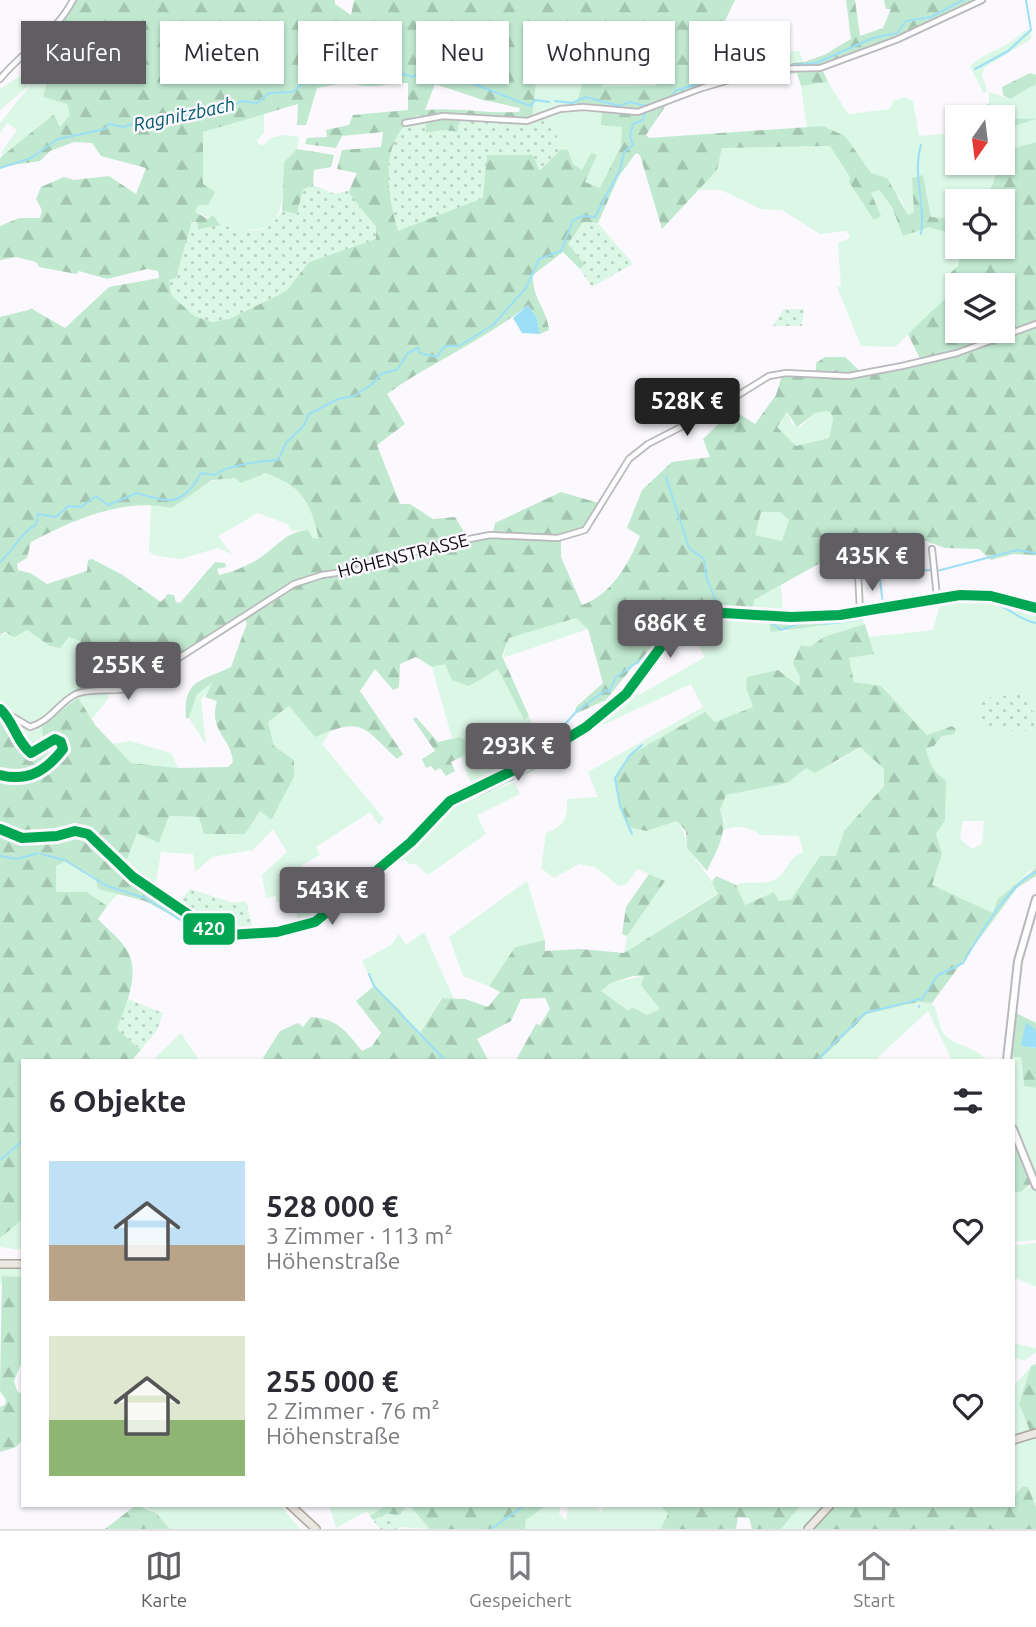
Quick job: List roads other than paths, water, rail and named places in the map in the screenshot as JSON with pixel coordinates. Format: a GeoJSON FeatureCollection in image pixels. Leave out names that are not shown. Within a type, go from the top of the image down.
{"type":"FeatureCollection","features":[{"type":"Feature","properties":{"kind":"main road"},"geometry":{"type":"LineString","coordinates":[[0,829],[22,838],[57,836],[75,831],[88,834],[133,877],[221,935],[296,928],[315,922],[334,909],[411,842],[440,808],[450,801],[545,754],[589,725],[637,683],[672,632],[685,622],[701,616],[740,614],[825,617],[937,598],[986,595],[1036,608]]}},
{"type":"Feature","properties":{"kind":"main road","name":"HÖHENSTRASSE"},"geometry":{"type":"LineString","coordinates":[[0,709],[7,714]]}},
{"type":"Feature","properties":{"kind":"main road"},"geometry":{"type":"LineString","coordinates":[[0,775],[15,780],[35,776],[62,748],[61,742],[55,739],[31,753],[16,740],[7,714]]}},
{"type":"Feature","properties":{"kind":"main road"},"geometry":{"type":"LineString","coordinates":[[0,1264],[21,1264]]}},
{"type":"Feature","properties":{"kind":"main road"},"geometry":{"type":"LineString","coordinates":[[1015,1439],[1036,1433]]}},
{"type":"Feature","properties":{"kind":"main road"},"geometry":{"type":"LineString","coordinates":[[292,1507],[313,1528]]}},
{"type":"Feature","properties":{"kind":"main road"},"geometry":{"type":"LineString","coordinates":[[808,1529],[828,1507]]}},
{"type":"Feature","properties":{"kind":"street"},"geometry":{"type":"LineString","coordinates":[[0,79],[19,57],[51,34],[74,0]]}},
{"type":"Feature","properties":{"kind":"street"},"geometry":{"type":"LineString","coordinates":[[405,122],[443,116],[527,121],[560,109],[583,107],[646,110],[702,88],[767,69],[820,68],[896,40],[982,0]]}},
{"type":"Feature","properties":{"kind":"street","name":"HÖHENSTRASSE"},"geometry":{"type":"LineString","coordinates":[[7,714],[30,727],[52,717],[76,694],[89,691],[117,692],[132,688],[294,584],[322,575],[364,569],[428,547],[490,535],[558,538],[585,530],[629,459],[648,444],[714,410],[769,376],[786,373],[849,376],[892,368],[957,353],[1036,324]]}},
{"type":"Feature","properties":{"kind":"street"},"geometry":{"type":"LineString","coordinates":[[932,549],[937,598]]}},
{"type":"Feature","properties":{"kind":"street"},"geometry":{"type":"LineString","coordinates":[[860,612],[858,572],[877,569]]}},
{"type":"Feature","properties":{"kind":"street"},"geometry":{"type":"LineString","coordinates":[[1007,1059],[1018,961],[1036,899]]}},
{"type":"Feature","properties":{"kind":"street"},"geometry":{"type":"LineString","coordinates":[[1015,1134],[1036,1186]]}},
{"type":"Feature","properties":{"kind":"water"},"geometry":{"type":"Polygon","coordinates":[[[528,305],[537,318],[540,334],[522,333],[513,318],[528,305]]]}},
{"type":"Feature","properties":{"kind":"water"},"geometry":{"type":"Polygon","coordinates":[[[1026,1022],[1036,1030],[1036,1048],[1021,1046],[1026,1022]]]}},
{"type":"Feature","properties":{"kind":"waterway","name":"Ragnitzbach"},"geometry":{"type":"LineString","coordinates":[[790,65],[816,63],[873,38],[897,33],[906,21],[931,17],[963,0]]}},
{"type":"Feature","properties":{"kind":"waterway"},"geometry":{"type":"LineString","coordinates":[[975,69],[1008,51],[1031,30],[1026,0]]}},
{"type":"Feature","properties":{"kind":"waterway","name":"Ragnitzbach"},"geometry":{"type":"LineString","coordinates":[[0,168],[31,158],[58,139],[105,129],[109,124],[124,127],[142,120],[175,121],[185,115],[200,114],[222,107],[230,108],[241,101],[257,103],[269,93],[293,92],[305,81],[314,84],[333,67],[352,69],[356,66],[367,77],[378,69],[397,67],[403,74],[413,77],[422,71],[432,80],[437,75],[477,85],[530,106],[535,100],[549,102]]}},
{"type":"Feature","properties":{"kind":"waterway","name":"Ragnitzbach"},"geometry":{"type":"LineString","coordinates":[[671,97],[676,90],[696,84]]}},
{"type":"Feature","properties":{"kind":"waterway","name":"Ragnitzbach"},"geometry":{"type":"LineString","coordinates":[[555,101],[572,103],[586,97],[619,106],[630,102],[645,106],[660,102]]}},
{"type":"Feature","properties":{"kind":"waterway"},"geometry":{"type":"LineString","coordinates":[[0,562],[27,531],[36,525],[38,514],[56,517],[68,506],[81,507],[96,496],[108,505],[137,493],[174,500],[187,492],[201,473],[214,475],[236,466],[278,460],[286,443],[304,425],[309,414],[338,399],[354,396],[371,385],[382,373],[397,370],[408,353],[418,348],[420,353],[436,357],[445,346],[459,346],[493,325],[526,288],[539,259],[561,251],[573,220],[583,216],[595,217],[620,170],[624,152],[633,145],[630,136],[633,124],[643,120],[645,112]]}},
{"type":"Feature","properties":{"kind":"waterway"},"geometry":{"type":"LineString","coordinates":[[921,145],[918,167],[921,234]]}},
{"type":"Feature","properties":{"kind":"waterway"},"geometry":{"type":"LineString","coordinates":[[666,477],[689,548],[704,559],[706,576],[719,610]]}},
{"type":"Feature","properties":{"kind":"waterway"},"geometry":{"type":"LineString","coordinates":[[937,571],[1017,550],[1036,553]]}},
{"type":"Feature","properties":{"kind":"waterway"},"geometry":{"type":"LineString","coordinates":[[883,604],[879,572],[931,570]]}},
{"type":"Feature","properties":{"kind":"waterway"},"geometry":{"type":"LineString","coordinates":[[946,600],[988,601],[1036,623]]}},
{"type":"Feature","properties":{"kind":"waterway"},"geometry":{"type":"LineString","coordinates":[[743,610],[751,607],[752,610]]}},
{"type":"Feature","properties":{"kind":"waterway"},"geometry":{"type":"LineString","coordinates":[[764,617],[781,630],[809,620],[816,623],[834,623],[855,620],[882,611]]}},
{"type":"Feature","properties":{"kind":"waterway"},"geometry":{"type":"LineString","coordinates":[[666,634],[673,624],[683,621]]}},
{"type":"Feature","properties":{"kind":"waterway"},"geometry":{"type":"LineString","coordinates":[[555,735],[577,711],[606,690],[609,692],[616,677],[655,650]]}},
{"type":"Feature","properties":{"kind":"waterway"},"geometry":{"type":"LineString","coordinates":[[632,834],[620,806],[615,778],[630,755],[642,745]]}},
{"type":"Feature","properties":{"kind":"waterway"},"geometry":{"type":"LineString","coordinates":[[506,778],[529,769],[540,760]]}},
{"type":"Feature","properties":{"kind":"waterway"},"geometry":{"type":"LineString","coordinates":[[446,808],[495,784]]}},
{"type":"Feature","properties":{"kind":"waterway"},"geometry":{"type":"LineString","coordinates":[[390,864],[433,822]]}},
{"type":"Feature","properties":{"kind":"waterway"},"geometry":{"type":"LineString","coordinates":[[0,856],[17,859],[38,853]]}},
{"type":"Feature","properties":{"kind":"waterway"},"geometry":{"type":"LineString","coordinates":[[41,854],[64,860]]}},
{"type":"Feature","properties":{"kind":"waterway"},"geometry":{"type":"LineString","coordinates":[[66,861],[107,886],[145,898],[187,924],[192,922],[221,938]]}},
{"type":"Feature","properties":{"kind":"waterway"},"geometry":{"type":"LineString","coordinates":[[957,966],[963,963],[1005,899],[1036,872]]}},
{"type":"Feature","properties":{"kind":"waterway"},"geometry":{"type":"LineString","coordinates":[[340,907],[358,891]]}},
{"type":"Feature","properties":{"kind":"waterway"},"geometry":{"type":"LineString","coordinates":[[317,924],[333,913]]}},
{"type":"Feature","properties":{"kind":"waterway"},"geometry":{"type":"LineString","coordinates":[[263,936],[277,937],[308,927]]}},
{"type":"Feature","properties":{"kind":"waterway"},"geometry":{"type":"LineString","coordinates":[[225,941],[230,939]]}},
{"type":"Feature","properties":{"kind":"waterway"},"geometry":{"type":"LineString","coordinates":[[921,1000],[938,975],[955,967]]}},
{"type":"Feature","properties":{"kind":"waterway"},"geometry":{"type":"LineString","coordinates":[[369,974],[374,986],[444,1059]]}},
{"type":"Feature","properties":{"kind":"waterway"},"geometry":{"type":"LineString","coordinates":[[907,1003],[919,999]]}},
{"type":"Feature","properties":{"kind":"waterway"},"geometry":{"type":"LineString","coordinates":[[818,1059],[865,1013],[905,1003]]}},
{"type":"Feature","properties":{"kind":"waterway"},"geometry":{"type":"LineString","coordinates":[[0,1160],[21,1143]]}},
{"type":"Feature","properties":{"kind":"waterway"},"geometry":{"type":"LineString","coordinates":[[491,1529],[522,1507]]}}]}
